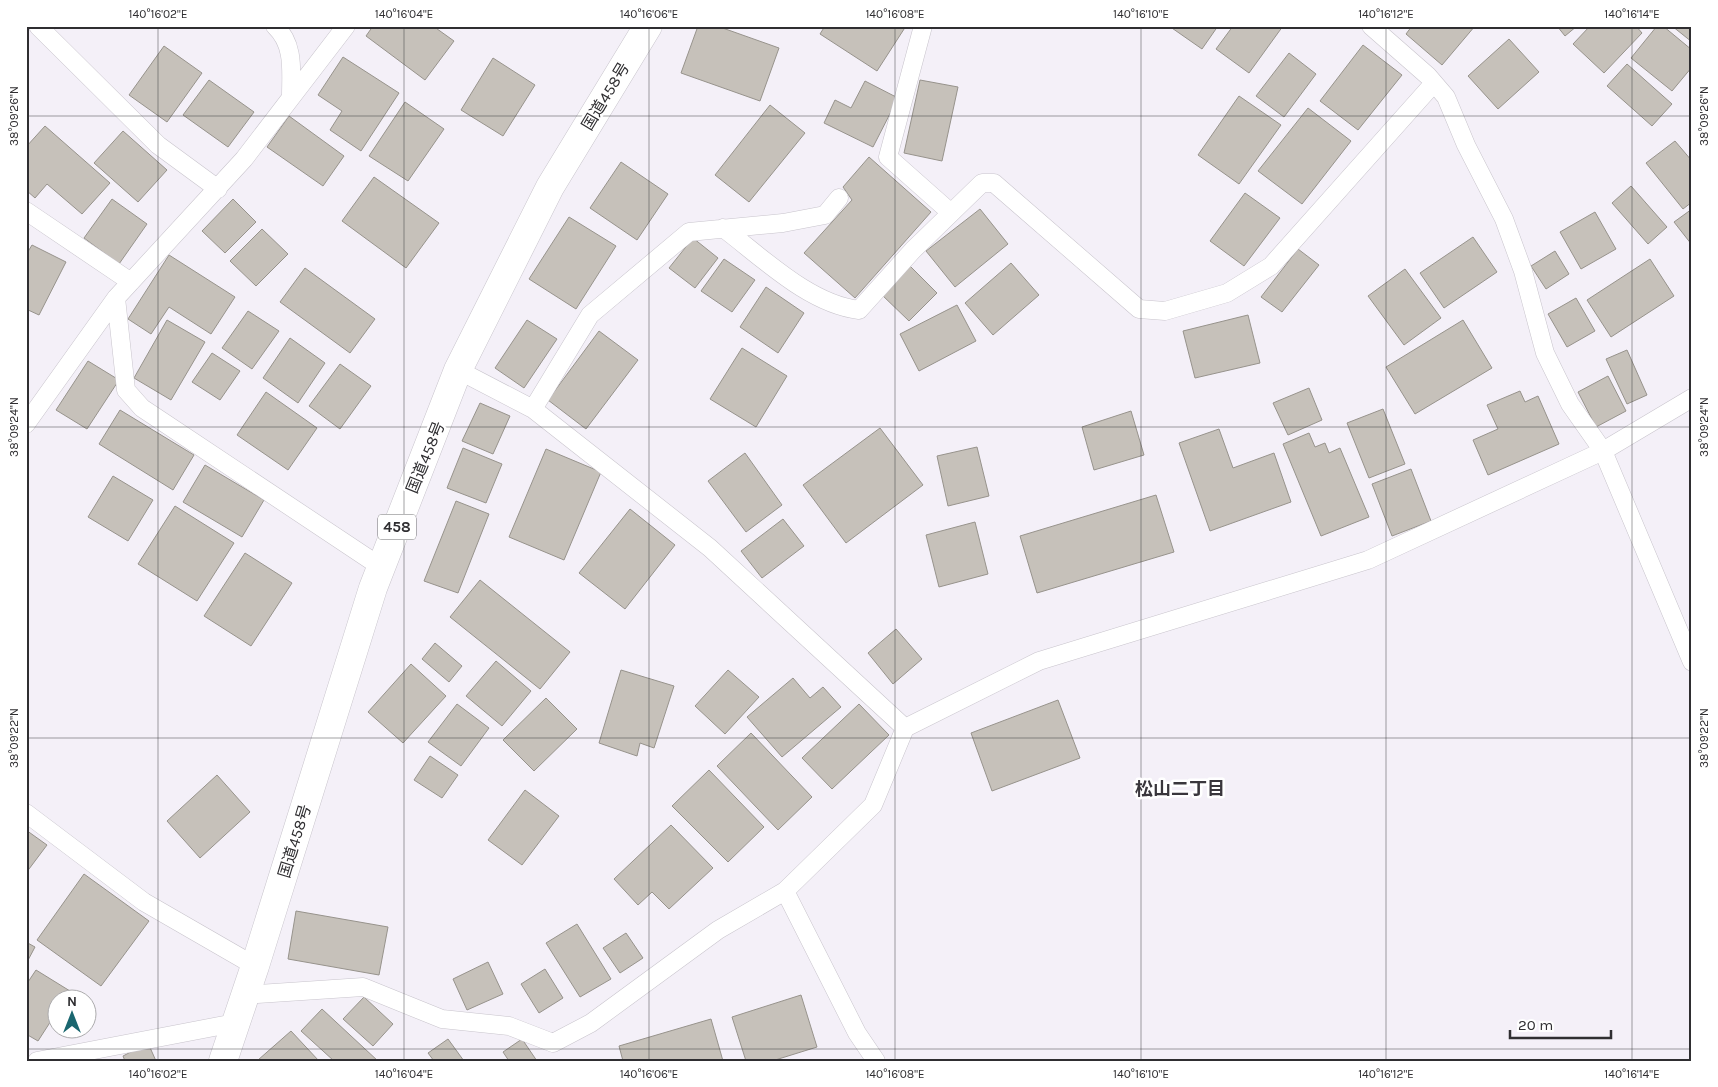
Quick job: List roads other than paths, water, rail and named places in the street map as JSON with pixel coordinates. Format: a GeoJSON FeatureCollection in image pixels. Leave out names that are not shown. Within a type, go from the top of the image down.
{"type":"FeatureCollection","features":[{"type":"Feature","properties":{"kind":"highway","name":"国道458号"},"geometry":{"type":"LineString","coordinates":[[223,1061],[382,566],[458,370],[550,187],[648,26]]}},
{"type":"Feature","properties":{"kind":"lane"},"geometry":{"type":"LineString","coordinates":[[38,26],[158,145],[218,189]]}},
{"type":"Feature","properties":{"kind":"lane"},"geometry":{"type":"LineString","coordinates":[[275,26],[284,35],[291,54],[291,97]]}},
{"type":"Feature","properties":{"kind":"lane"},"geometry":{"type":"LineString","coordinates":[[26,424],[116,298],[218,189],[346,26]]}},
{"type":"Feature","properties":{"kind":"lane"},"geometry":{"type":"LineString","coordinates":[[923,26],[888,157],[950,212]]}},
{"type":"Feature","properties":{"kind":"lane"},"geometry":{"type":"LineString","coordinates":[[1371,26],[1434,83],[1446,98],[1466,145],[1504,219],[1523,271],[1545,353],[1570,404],[1603,451],[1692,662]]}},
{"type":"Feature","properties":{"kind":"lane"},"geometry":{"type":"LineString","coordinates":[[723,228],[812,294],[840,308],[859,310],[950,212],[982,183],[994,183],[1139,309],[1165,311],[1227,293],[1271,266],[1434,83]]}},
{"type":"Feature","properties":{"kind":"lane"},"geometry":{"type":"LineString","coordinates":[[533,409],[590,315],[689,232],[783,223],[825,215],[838,198]]}},
{"type":"Feature","properties":{"kind":"lane"},"geometry":{"type":"LineString","coordinates":[[26,211],[131,282]]}},
{"type":"Feature","properties":{"kind":"lane"},"geometry":{"type":"LineString","coordinates":[[116,298],[126,390],[142,408],[382,566]]}},
{"type":"Feature","properties":{"kind":"lane"},"geometry":{"type":"LineString","coordinates":[[458,370],[533,409],[710,548],[905,728]]}},
{"type":"Feature","properties":{"kind":"lane"},"geometry":{"type":"LineString","coordinates":[[244,995],[363,988],[442,1019],[509,1026],[553,1044],[591,1023],[718,930],[785,891],[872,805],[905,728],[1039,661],[1368,560],[1603,451],[1692,398]]}},
{"type":"Feature","properties":{"kind":"lane"},"geometry":{"type":"LineString","coordinates":[[26,813],[144,902],[255,966]]}},
{"type":"Feature","properties":{"kind":"lane"},"geometry":{"type":"LineString","coordinates":[[785,891],[857,1033],[876,1061]]}},
{"type":"Feature","properties":{"kind":"lane"},"geometry":{"type":"LineString","coordinates":[[37,1061],[235,1023]]}},
{"type":"Feature","properties":{"kind":"district","name":"松山二丁目"},"geometry":{"type":"Point","coordinates":[1180,789]}}]}
